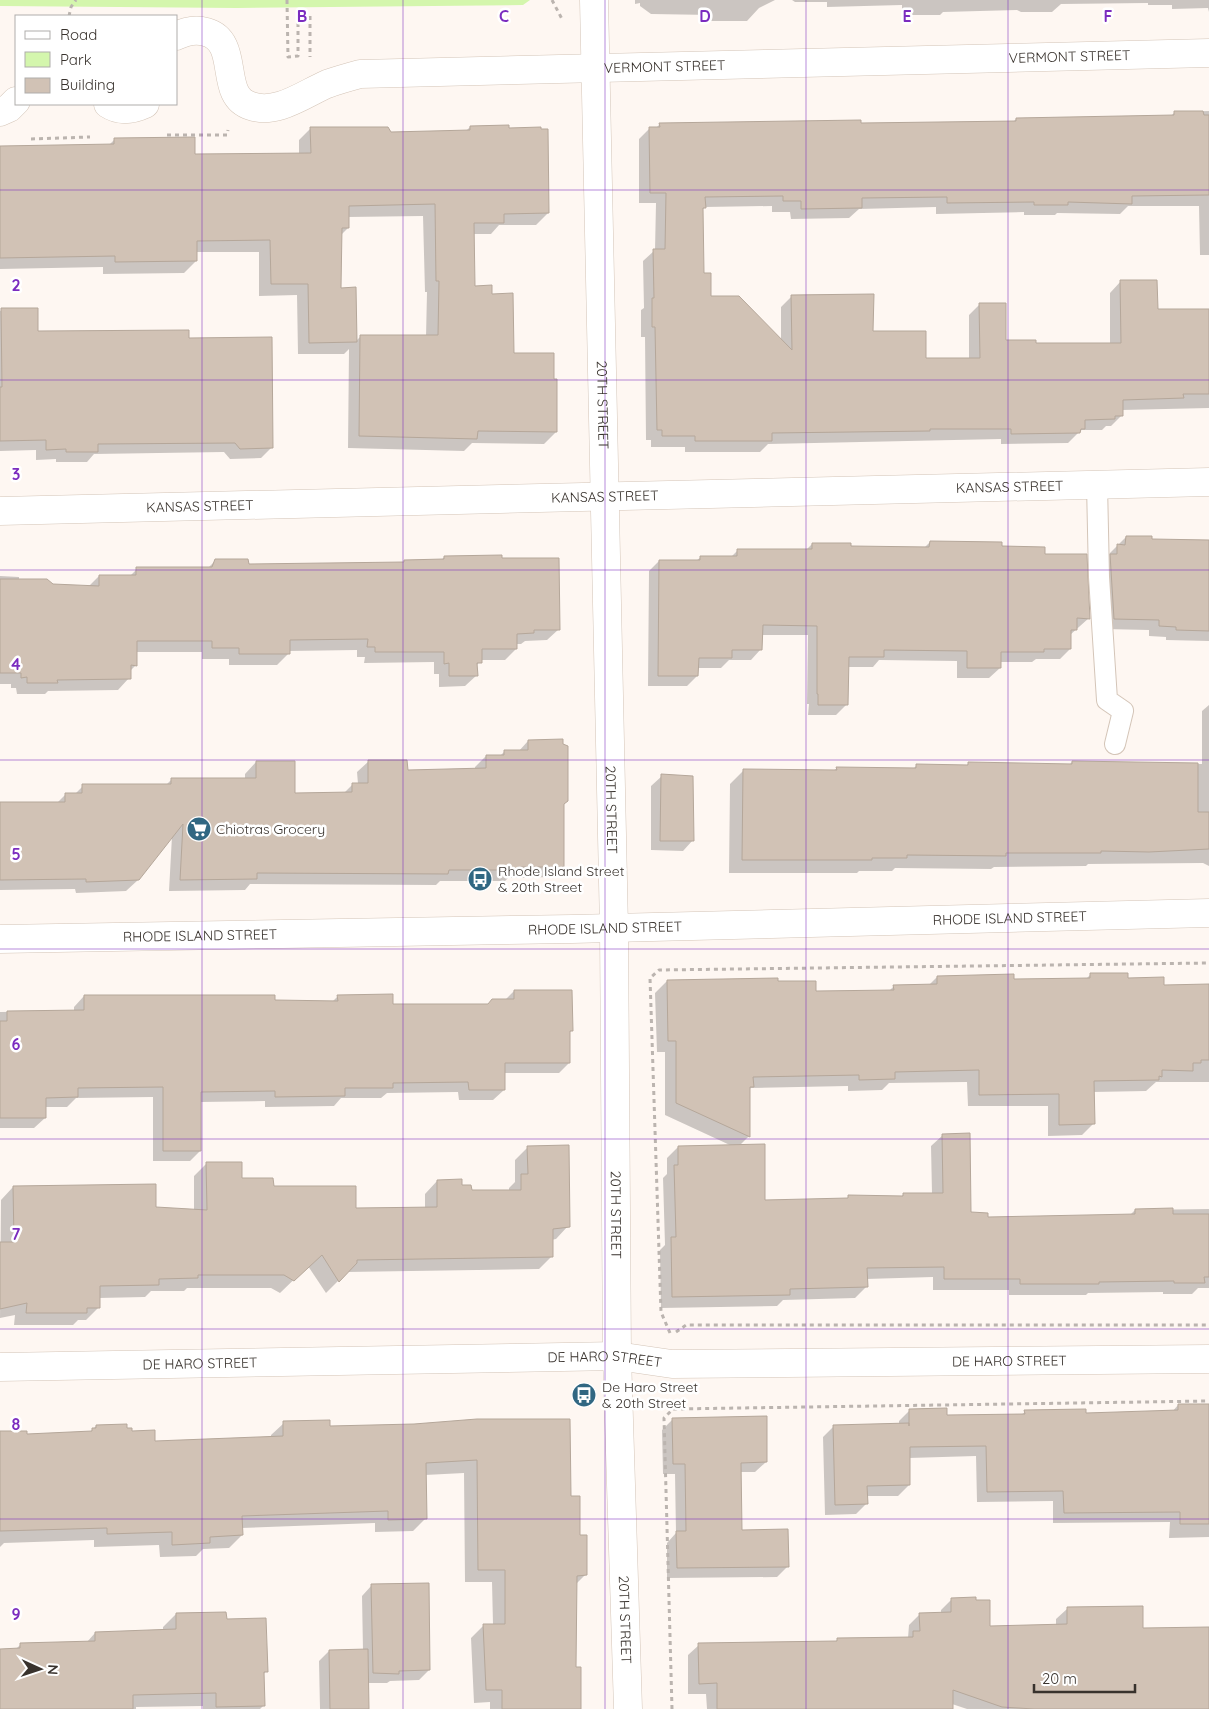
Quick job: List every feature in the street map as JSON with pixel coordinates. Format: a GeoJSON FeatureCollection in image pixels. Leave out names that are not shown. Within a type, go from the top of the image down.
{"type":"FeatureCollection","features":[{"type":"Feature","properties":{"kind":"street","name":"20TH STREET"},"geometry":{"type":"LineString","coordinates":[[594,0],[614,928],[617,1356],[628,1709]]}},
{"type":"Feature","properties":{"kind":"street","name":"VERMONT STREET"},"geometry":{"type":"LineString","coordinates":[[178,35],[194,30],[210,33],[216,37],[222,43],[225,50],[234,91],[238,98],[250,106],[266,108],[282,105],[334,82],[360,74],[1209,53]]}},
{"type":"Feature","properties":{"kind":"street"},"geometry":{"type":"LineString","coordinates":[[0,112],[9,108],[15,102]]}},
{"type":"Feature","properties":{"kind":"street"},"geometry":{"type":"LineString","coordinates":[[110,105],[120,109],[129,109],[142,105]]}},
{"type":"Feature","properties":{"kind":"street","name":"KANSAS STREET"},"geometry":{"type":"LineString","coordinates":[[0,510],[1209,482]]}},
{"type":"Feature","properties":{"kind":"street","name":"RHODE ISLAND STREET"},"geometry":{"type":"LineString","coordinates":[[0,938],[614,928],[1209,913]]}},
{"type":"Feature","properties":{"kind":"street","name":"DE HARO STREET"},"geometry":{"type":"LineString","coordinates":[[0,1367],[617,1356],[672,1364],[1209,1359]]}},
{"type":"Feature","properties":{"kind":"lane"},"geometry":{"type":"LineString","coordinates":[[1097,484],[1099,577],[1107,700],[1123,711],[1115,744]]}},
{"type":"Feature","properties":{"kind":"path"},"geometry":{"type":"LineString","coordinates":[[69,15],[71,7],[76,0]]}},
{"type":"Feature","properties":{"kind":"path"},"geometry":{"type":"LineString","coordinates":[[287,0],[288,57],[298,56],[298,16],[310,15],[310,93]]}},
{"type":"Feature","properties":{"kind":"path"},"geometry":{"type":"LineString","coordinates":[[552,0],[562,20]]}},
{"type":"Feature","properties":{"kind":"path"},"geometry":{"type":"LineString","coordinates":[[166,134],[226,134]]}},
{"type":"Feature","properties":{"kind":"path"},"geometry":{"type":"LineString","coordinates":[[31,139],[90,137]]}},
{"type":"Feature","properties":{"kind":"path"},"geometry":{"type":"LineString","coordinates":[[1209,963],[659,970],[650,978],[661,1312],[672,1335],[686,1325],[1209,1325]]}},
{"type":"Feature","properties":{"kind":"path"},"geometry":{"type":"LineString","coordinates":[[672,1709],[664,1418],[673,1409],[1209,1401]]}},
{"type":"Feature","properties":{"kind":"green space"},"geometry":{"type":"Polygon","coordinates":[[[0,0],[530,0],[523,5],[237,8],[0,6],[0,0]]]}},
{"type":"Feature","properties":{"kind":"building"},"geometry":{"type":"Polygon","coordinates":[[[1174,111],[1203,111],[1204,115],[1209,115],[1209,195],[1132,196],[1132,204],[1068,202],[1068,205],[1034,205],[1034,202],[947,203],[947,197],[862,198],[862,208],[801,209],[801,201],[783,201],[783,196],[705,197],[706,208],[703,208],[704,273],[711,273],[711,296],[739,296],[792,350],[791,295],[874,294],[873,331],[926,331],[926,358],[980,358],[979,303],[1006,303],[1006,340],[1036,340],[1036,343],[1121,343],[1120,280],[1157,280],[1158,309],[1209,309],[1209,394],[1183,394],[1184,398],[1123,400],[1123,416],[1115,416],[1115,419],[1085,420],[1085,429],[1081,429],[1080,433],[1011,434],[1011,429],[930,429],[930,431],[772,433],[772,441],[695,441],[695,436],[662,436],[662,430],[657,430],[655,327],[652,327],[652,298],[654,298],[653,249],[665,249],[666,193],[650,193],[649,127],[660,127],[659,123],[861,120],[861,123],[1016,121],[1016,118],[1174,115],[1174,111]]]}},
{"type":"Feature","properties":{"kind":"building"},"geometry":{"type":"Polygon","coordinates":[[[509,125],[509,128],[541,127],[541,129],[548,129],[549,213],[504,214],[504,223],[474,223],[475,286],[492,285],[492,294],[513,293],[514,353],[554,353],[554,379],[557,379],[557,432],[478,431],[477,439],[359,436],[360,335],[438,335],[439,281],[436,281],[435,204],[349,206],[349,228],[342,228],[341,288],[356,287],[357,342],[309,343],[308,284],[271,284],[270,240],[197,241],[197,261],[115,262],[115,256],[0,258],[0,146],[114,144],[114,138],[195,137],[195,154],[311,153],[310,127],[388,127],[391,132],[470,130],[470,126],[509,125]]]}},
{"type":"Feature","properties":{"kind":"building"},"geometry":{"type":"Polygon","coordinates":[[[1,308],[38,308],[38,331],[189,330],[189,338],[272,337],[273,448],[240,449],[235,443],[98,444],[98,452],[66,452],[66,449],[46,450],[46,440],[0,441],[0,387],[2,387],[1,308]]]}},
{"type":"Feature","properties":{"kind":"building"},"geometry":{"type":"Polygon","coordinates":[[[1126,536],[1152,536],[1152,539],[1209,540],[1209,631],[1176,630],[1176,627],[1159,626],[1159,620],[1114,619],[1110,554],[1117,554],[1117,544],[1125,545],[1126,536]]]}},
{"type":"Feature","properties":{"kind":"building"},"geometry":{"type":"Polygon","coordinates":[[[930,541],[1002,542],[1002,546],[1045,547],[1045,554],[1087,554],[1090,619],[1077,618],[1077,630],[1071,630],[1071,649],[1044,649],[1044,652],[1001,652],[1001,668],[967,668],[967,651],[884,650],[884,657],[849,657],[848,705],[818,705],[817,626],[763,625],[762,650],[732,650],[732,658],[699,658],[698,676],[658,676],[659,560],[700,560],[700,556],[737,556],[737,549],[812,549],[812,543],[851,543],[851,546],[929,547],[930,541]]]}},
{"type":"Feature","properties":{"kind":"building"},"geometry":{"type":"Polygon","coordinates":[[[502,555],[502,558],[559,558],[560,630],[534,630],[534,633],[517,634],[517,649],[482,649],[482,663],[477,663],[478,676],[449,676],[449,663],[444,664],[444,652],[375,652],[375,647],[367,647],[368,639],[290,640],[290,654],[239,654],[239,648],[212,648],[212,641],[137,641],[137,666],[131,665],[131,679],[57,680],[58,683],[27,683],[27,677],[21,678],[21,673],[0,673],[0,579],[47,579],[53,584],[99,586],[99,575],[136,575],[136,567],[212,567],[215,559],[248,559],[249,564],[404,562],[404,560],[444,559],[444,556],[502,555]]]}},
{"type":"Feature","properties":{"kind":"building"},"geometry":{"type":"Polygon","coordinates":[[[563,739],[563,744],[568,746],[568,801],[564,804],[564,867],[518,867],[518,870],[449,870],[448,874],[257,873],[257,879],[180,880],[183,824],[139,880],[86,882],[86,879],[0,880],[0,802],[65,802],[65,793],[82,793],[82,784],[171,784],[171,778],[256,778],[256,761],[295,761],[295,793],[352,792],[352,783],[368,783],[368,760],[407,760],[408,770],[486,768],[486,755],[504,755],[504,750],[528,750],[528,740],[563,739]]]}},
{"type":"Feature","properties":{"kind":"building"},"geometry":{"type":"Polygon","coordinates":[[[1072,761],[1198,763],[1198,812],[1209,812],[1209,849],[1149,852],[1101,851],[1101,853],[1006,853],[1006,856],[907,855],[907,858],[872,858],[872,860],[742,860],[743,769],[837,770],[836,767],[916,768],[916,764],[968,765],[968,762],[1072,764],[1072,761]]]}},
{"type":"Feature","properties":{"kind":"building"},"geometry":{"type":"Polygon","coordinates":[[[661,774],[693,776],[694,841],[660,841],[661,774]]]}},
{"type":"Feature","properties":{"kind":"building"},"geometry":{"type":"Polygon","coordinates":[[[1090,973],[1128,973],[1128,978],[1164,977],[1164,985],[1209,984],[1209,1060],[1193,1063],[1193,1071],[1162,1070],[1162,1077],[1159,1076],[1159,1080],[1094,1081],[1095,1124],[1059,1125],[1059,1094],[979,1095],[979,1070],[895,1072],[895,1079],[859,1080],[859,1075],[753,1077],[754,1087],[750,1087],[750,1137],[676,1103],[676,1041],[668,1041],[667,980],[778,978],[778,981],[816,981],[816,991],[894,990],[893,985],[937,984],[937,976],[1014,974],[1014,979],[1090,978],[1090,973]]]}},
{"type":"Feature","properties":{"kind":"building"},"geometry":{"type":"Polygon","coordinates":[[[514,990],[572,990],[573,1031],[570,1031],[570,1063],[505,1063],[505,1090],[469,1090],[468,1082],[393,1083],[393,1088],[345,1088],[345,1096],[275,1097],[275,1091],[201,1092],[201,1151],[163,1151],[163,1087],[78,1088],[78,1097],[46,1098],[46,1118],[0,1118],[0,1021],[7,1021],[7,1011],[84,1010],[84,995],[275,995],[275,1000],[338,1001],[337,995],[393,994],[393,1004],[488,1004],[492,999],[514,999],[514,990]]]}},
{"type":"Feature","properties":{"kind":"building"},"geometry":{"type":"Polygon","coordinates":[[[970,1133],[971,1212],[988,1213],[988,1217],[1135,1214],[1135,1209],[1173,1208],[1173,1214],[1209,1214],[1209,1277],[1204,1277],[1205,1283],[1174,1283],[1174,1281],[1099,1282],[1099,1284],[1020,1284],[1020,1279],[944,1279],[944,1267],[867,1268],[868,1287],[790,1289],[790,1295],[672,1297],[671,1237],[676,1237],[674,1165],[678,1165],[678,1146],[765,1144],[765,1200],[848,1198],[848,1195],[903,1196],[903,1193],[943,1193],[942,1134],[970,1133]]]}},
{"type":"Feature","properties":{"kind":"building"},"geometry":{"type":"Polygon","coordinates":[[[569,1145],[570,1227],[553,1229],[553,1257],[357,1260],[357,1263],[339,1282],[322,1255],[294,1281],[284,1275],[198,1275],[198,1278],[159,1279],[159,1285],[100,1286],[100,1308],[87,1308],[87,1313],[26,1313],[27,1303],[0,1309],[0,1242],[14,1242],[13,1186],[156,1184],[156,1207],[207,1210],[206,1162],[242,1162],[242,1178],[273,1178],[274,1186],[356,1186],[356,1208],[437,1207],[437,1180],[462,1179],[462,1185],[471,1185],[472,1190],[521,1190],[521,1174],[528,1174],[527,1146],[569,1145]]]}},
{"type":"Feature","properties":{"kind":"building"},"geometry":{"type":"Polygon","coordinates":[[[1178,1404],[1209,1404],[1209,1524],[1180,1524],[1180,1512],[1064,1513],[1063,1491],[987,1492],[986,1446],[910,1447],[910,1485],[867,1486],[868,1504],[835,1505],[833,1425],[909,1423],[909,1409],[947,1408],[947,1415],[1025,1414],[1024,1410],[1086,1409],[1086,1413],[1178,1410],[1178,1404]]]}},
{"type":"Feature","properties":{"kind":"building"},"geometry":{"type":"Polygon","coordinates":[[[767,1416],[767,1462],[741,1463],[742,1530],[788,1529],[789,1567],[677,1568],[676,1531],[686,1531],[685,1464],[673,1464],[672,1418],[767,1416]]]}},
{"type":"Feature","properties":{"kind":"building"},"geometry":{"type":"Polygon","coordinates":[[[477,1419],[570,1419],[571,1496],[580,1496],[580,1535],[587,1535],[587,1575],[577,1576],[576,1667],[581,1667],[581,1709],[502,1709],[502,1690],[486,1690],[483,1624],[505,1624],[505,1570],[478,1570],[477,1460],[426,1463],[427,1519],[388,1520],[388,1511],[242,1516],[243,1535],[210,1537],[210,1543],[172,1545],[172,1532],[107,1534],[107,1528],[0,1531],[0,1431],[27,1431],[27,1434],[92,1431],[92,1428],[96,1428],[96,1425],[127,1424],[127,1428],[132,1428],[132,1431],[155,1430],[155,1441],[283,1436],[283,1421],[330,1420],[330,1426],[414,1424],[477,1419]]]}},
{"type":"Feature","properties":{"kind":"building"},"geometry":{"type":"Polygon","coordinates":[[[429,1583],[430,1670],[399,1671],[399,1674],[373,1673],[371,1584],[429,1583]]]}},
{"type":"Feature","properties":{"kind":"building"},"geometry":{"type":"Polygon","coordinates":[[[976,1597],[976,1600],[990,1600],[990,1626],[1067,1624],[1067,1607],[1143,1606],[1143,1628],[1209,1627],[1209,1709],[1034,1709],[1002,1707],[953,1690],[953,1709],[717,1709],[717,1683],[699,1684],[698,1643],[837,1641],[837,1638],[913,1637],[913,1631],[920,1631],[919,1613],[951,1612],[951,1598],[976,1597]]]}},
{"type":"Feature","properties":{"kind":"building"},"geometry":{"type":"Polygon","coordinates":[[[226,1612],[227,1619],[266,1618],[268,1672],[264,1672],[265,1706],[216,1707],[216,1693],[133,1695],[133,1709],[0,1709],[0,1649],[20,1648],[20,1643],[95,1641],[95,1632],[176,1629],[176,1613],[226,1612]]]}},
{"type":"Feature","properties":{"kind":"building"},"geometry":{"type":"Polygon","coordinates":[[[368,1649],[369,1709],[330,1709],[329,1650],[368,1649]]]}},
{"type":"Feature","properties":{"kind":"place","name":"Chiotras Grocery"},"geometry":{"type":"Point","coordinates":[199,829]}},
{"type":"Feature","properties":{"kind":"place","name":"Rhode Island Street & 20th Street"},"geometry":{"type":"Point","coordinates":[480,879]}},
{"type":"Feature","properties":{"kind":"place","name":"De Haro Street & 20th Street"},"geometry":{"type":"Point","coordinates":[584,1395]}}]}
